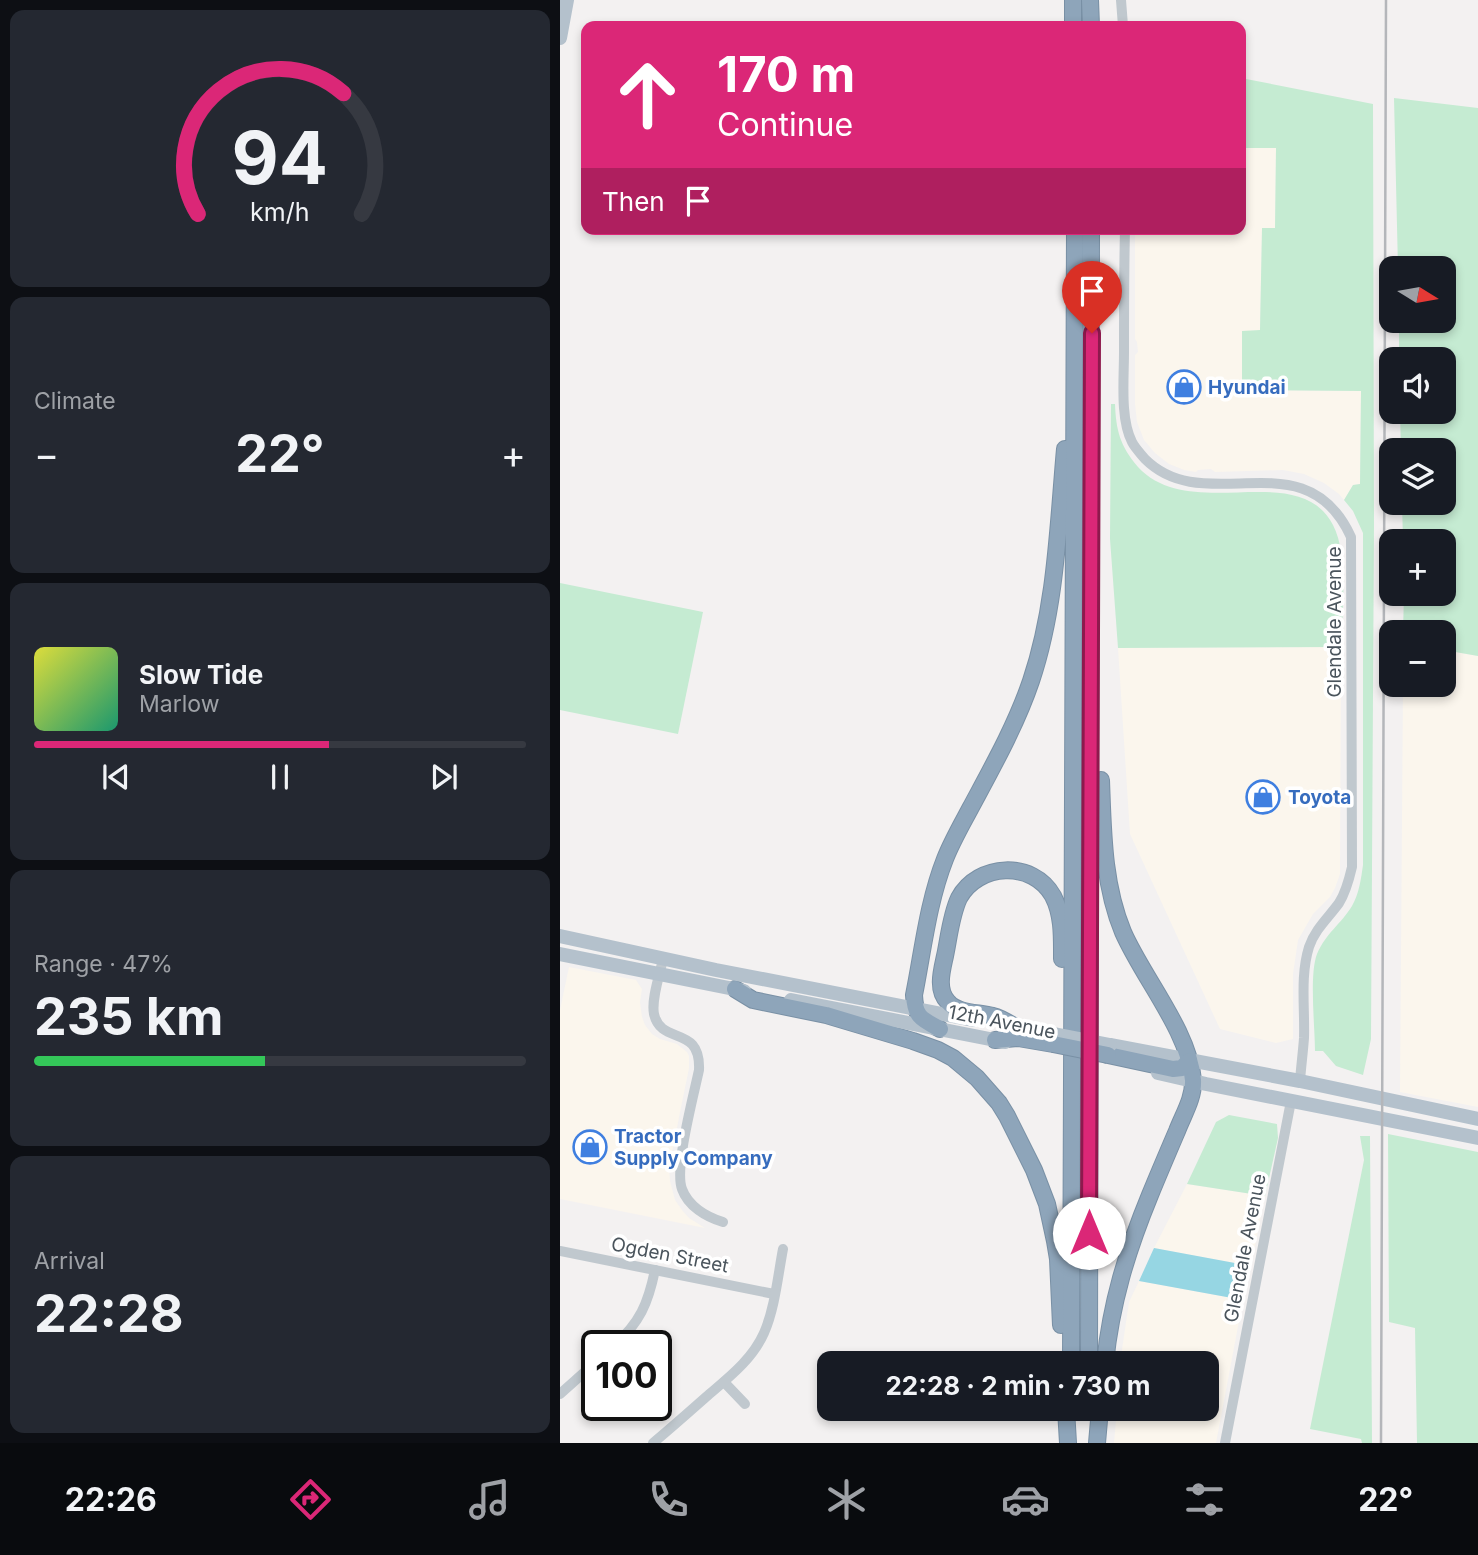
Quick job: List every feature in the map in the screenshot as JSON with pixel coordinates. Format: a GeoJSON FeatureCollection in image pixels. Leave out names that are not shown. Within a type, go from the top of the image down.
{"type":"FeatureCollection","features":[{"type":"Feature","properties":{"kind":"highway"},"geometry":{"type":"LineString","coordinates":[[1073,0],[1073,21]]}},
{"type":"Feature","properties":{"kind":"highway"},"geometry":{"type":"LineString","coordinates":[[1090,0],[1091,21]]}},
{"type":"Feature","properties":{"kind":"highway"},"geometry":{"type":"LineString","coordinates":[[1071,1351],[1075,235]]}},
{"type":"Feature","properties":{"kind":"highway"},"geometry":{"type":"LineString","coordinates":[[1089,1351],[1091,235]]}},
{"type":"Feature","properties":{"kind":"highway"},"geometry":{"type":"LineString","coordinates":[[940,1029],[918,1015],[915,1008],[915,992],[934,893],[945,858],[1009,735],[1031,682],[1045,629],[1056,556],[1075,360]]}},
{"type":"Feature","properties":{"kind":"highway"},"geometry":{"type":"LineString","coordinates":[[1092,582],[1108,883],[1123,931],[1184,1043],[1193,1081],[1189,1101],[1149,1196],[1125,1264],[1112,1308],[1107,1351]]}},
{"type":"Feature","properties":{"kind":"highway"},"geometry":{"type":"LineString","coordinates":[[1017,1028],[996,1016],[957,1008],[950,1004],[942,992],[942,973],[958,900],[976,879],[1000,870],[1016,871],[1037,879],[1049,891],[1057,906],[1061,927],[1063,1007],[1072,1068]]}},
{"type":"Feature","properties":{"kind":"highway"},"geometry":{"type":"LineString","coordinates":[[735,989],[753,1000],[860,1024],[938,1050],[965,1068],[989,1090],[1012,1125],[1034,1170],[1046,1203],[1058,1259],[1062,1351]]}},
{"type":"Feature","properties":{"kind":"highway"},"geometry":{"type":"LineString","coordinates":[[995,1040],[1018,1038],[1053,1043],[1174,1069],[1182,1068],[1189,1061]]}},
{"type":"Feature","properties":{"kind":"highway"},"geometry":{"type":"LineString","coordinates":[[1069,1421],[1070,1443]]}},
{"type":"Feature","properties":{"kind":"highway"},"geometry":{"type":"LineString","coordinates":[[1088,1443],[1089,1421]]}},
{"type":"Feature","properties":{"kind":"highway"},"geometry":{"type":"LineString","coordinates":[[1097,1443],[1099,1421]]}},
{"type":"Feature","properties":{"kind":"main road"},"geometry":{"type":"LineString","coordinates":[[560,38],[567,0]]}},
{"type":"Feature","properties":{"kind":"main road","name":"12th Avenue"},"geometry":{"type":"LineString","coordinates":[[560,936],[663,959],[1017,1028],[1053,1043]]}},
{"type":"Feature","properties":{"kind":"main road","name":"12th Avenue"},"geometry":{"type":"LineString","coordinates":[[560,954],[995,1040]]}},
{"type":"Feature","properties":{"kind":"main road"},"geometry":{"type":"LineString","coordinates":[[1109,1054],[1193,1081],[1478,1138]]}},
{"type":"Feature","properties":{"kind":"main road"},"geometry":{"type":"LineString","coordinates":[[1189,1061],[1300,1081],[1478,1119]]}},
{"type":"Feature","properties":{"kind":"main road"},"geometry":{"type":"LineString","coordinates":[[1291,1101],[1305,1094],[1342,1102],[1352,1101],[1359,1094]]}},
{"type":"Feature","properties":{"kind":"main road"},"geometry":{"type":"LineString","coordinates":[[1416,1125],[1437,1122],[1478,1130]]}},
{"type":"Feature","properties":{"kind":"street"},"geometry":{"type":"LineString","coordinates":[[1121,0],[1123,21]]}},
{"type":"Feature","properties":{"kind":"street","name":"Glendale Avenue"},"geometry":{"type":"LineString","coordinates":[[1125,235],[1124,408],[1132,442],[1152,466],[1180,480],[1194,483],[1276,482],[1315,493],[1339,515],[1351,537],[1352,867],[1341,901],[1318,929],[1307,954],[1300,1081]]}},
{"type":"Feature","properties":{"kind":"street"},"geometry":{"type":"LineString","coordinates":[[663,959],[653,1010],[655,1018],[668,1032],[688,1040],[696,1048],[699,1058],[681,1162],[681,1188],[695,1208],[706,1216],[723,1222]]}},
{"type":"Feature","properties":{"kind":"street","name":"Glendale Avenue"},"geometry":{"type":"LineString","coordinates":[[1225,1443],[1291,1101]]}},
{"type":"Feature","properties":{"kind":"street"},"geometry":{"type":"LineString","coordinates":[[659,1441],[745,1362],[757,1346],[765,1332],[783,1249]]}},
{"type":"Feature","properties":{"kind":"street","name":"Ogden Street"},"geometry":{"type":"LineString","coordinates":[[560,1251],[774,1293]]}},
{"type":"Feature","properties":{"kind":"street"},"geometry":{"type":"LineString","coordinates":[[631,1330],[639,1319],[650,1292],[654,1270]]}},
{"type":"Feature","properties":{"kind":"street"},"geometry":{"type":"LineString","coordinates":[[560,1394],[581,1375]]}},
{"type":"Feature","properties":{"kind":"street"},"geometry":{"type":"LineString","coordinates":[[724,1382],[745,1404]]}},
{"type":"Feature","properties":{"kind":"shaded area"},"geometry":{"type":"Polygon","coordinates":[[[1246,148],[1276,148],[1275,229],[1262,228],[1260,331],[1242,331],[1242,390],[1361,391],[1360,484],[1353,485],[1344,500],[1324,483],[1304,474],[1283,470],[1215,472],[1211,469],[1196,472],[1169,464],[1144,440],[1137,422],[1135,355],[1138,352],[1135,339],[1135,235],[1246,235],[1246,148]]]}},
{"type":"Feature","properties":{"kind":"shaded area"},"geometry":{"type":"Polygon","coordinates":[[[1341,647],[1340,874],[1330,897],[1313,914],[1298,940],[1293,974],[1293,1039],[1276,1043],[1220,1029],[1130,834],[1118,648],[1341,647]]]}},
{"type":"Feature","properties":{"kind":"shaded area"},"geometry":{"type":"Polygon","coordinates":[[[1456,652],[1478,656],[1478,1107],[1400,1092],[1403,697],[1456,697],[1456,652]]]}},
{"type":"Feature","properties":{"kind":"shaded area"},"geometry":{"type":"Polygon","coordinates":[[[569,967],[636,980],[642,989],[640,1002],[645,1025],[652,1034],[677,1044],[687,1052],[689,1068],[669,1167],[670,1181],[675,1200],[682,1210],[705,1228],[560,1199],[560,1010],[569,967]]]}},
{"type":"Feature","properties":{"kind":"shaded area"},"geometry":{"type":"Polygon","coordinates":[[[1187,1184],[1265,1196],[1251,1266],[1154,1248],[1187,1184]]]}},
{"type":"Feature","properties":{"kind":"shaded area"},"geometry":{"type":"Polygon","coordinates":[[[1139,1281],[1243,1300],[1216,1443],[1114,1443],[1116,1421],[1219,1421],[1219,1351],[1122,1351],[1129,1302],[1139,1281]]]}},
{"type":"Feature","properties":{"kind":"green space"},"geometry":{"type":"Polygon","coordinates":[[[1246,79],[1373,104],[1371,1039],[1363,1075],[1336,1066],[1323,1051],[1315,1051],[1313,988],[1317,954],[1354,901],[1363,865],[1363,533],[1353,511],[1344,500],[1353,485],[1360,484],[1361,391],[1242,390],[1242,331],[1260,330],[1262,228],[1275,228],[1276,148],[1246,148],[1246,79]]]}},
{"type":"Feature","properties":{"kind":"green space"},"geometry":{"type":"Polygon","coordinates":[[[1394,98],[1478,108],[1478,656],[1456,652],[1456,620],[1403,620],[1404,606],[1456,606],[1456,529],[1403,529],[1402,515],[1456,515],[1456,438],[1401,438],[1400,424],[1456,424],[1456,347],[1399,347],[1399,333],[1456,333],[1456,256],[1398,256],[1394,98]]]}},
{"type":"Feature","properties":{"kind":"green space"},"geometry":{"type":"Polygon","coordinates":[[[1111,404],[1115,404],[1118,430],[1127,452],[1138,467],[1160,483],[1186,491],[1270,492],[1295,496],[1317,506],[1333,525],[1341,552],[1341,647],[1118,648],[1110,539],[1111,404]]]}},
{"type":"Feature","properties":{"kind":"green space"},"geometry":{"type":"Polygon","coordinates":[[[560,583],[703,612],[678,734],[560,710],[560,583]]]}},
{"type":"Feature","properties":{"kind":"green space"},"geometry":{"type":"Polygon","coordinates":[[[1229,1115],[1277,1124],[1278,1138],[1265,1196],[1187,1184],[1216,1122],[1229,1115]]]}},
{"type":"Feature","properties":{"kind":"green space"},"geometry":{"type":"Polygon","coordinates":[[[1388,1134],[1478,1152],[1478,1443],[1417,1443],[1415,1328],[1389,1322],[1388,1134]]]}},
{"type":"Feature","properties":{"kind":"green space"},"geometry":{"type":"Polygon","coordinates":[[[1360,1136],[1370,1136],[1372,1443],[1362,1443],[1361,1439],[1310,1429],[1364,1160],[1360,1136]]]}},
{"type":"Feature","properties":{"kind":"water"},"geometry":{"type":"Polygon","coordinates":[[[1154,1248],[1251,1266],[1243,1300],[1139,1281],[1154,1248]]]}},
{"type":"Feature","properties":{"kind":"railway"},"geometry":{"type":"LineString","coordinates":[[1381,1443],[1386,0]]}},
{"type":"Feature","properties":{"kind":"place","name":"Hyundai"},"geometry":{"type":"Point","coordinates":[1184,387]}},
{"type":"Feature","properties":{"kind":"place","name":"Toyota"},"geometry":{"type":"Point","coordinates":[1263,797]}},
{"type":"Feature","properties":{"kind":"place","name":"Tractor Supply Company"},"geometry":{"type":"Point","coordinates":[590,1147]}},
{"type":"Feature","properties":{"kind":"route"},"geometry":{"type":"LineString","coordinates":[[1089,1233],[1092,333]]}}]}
